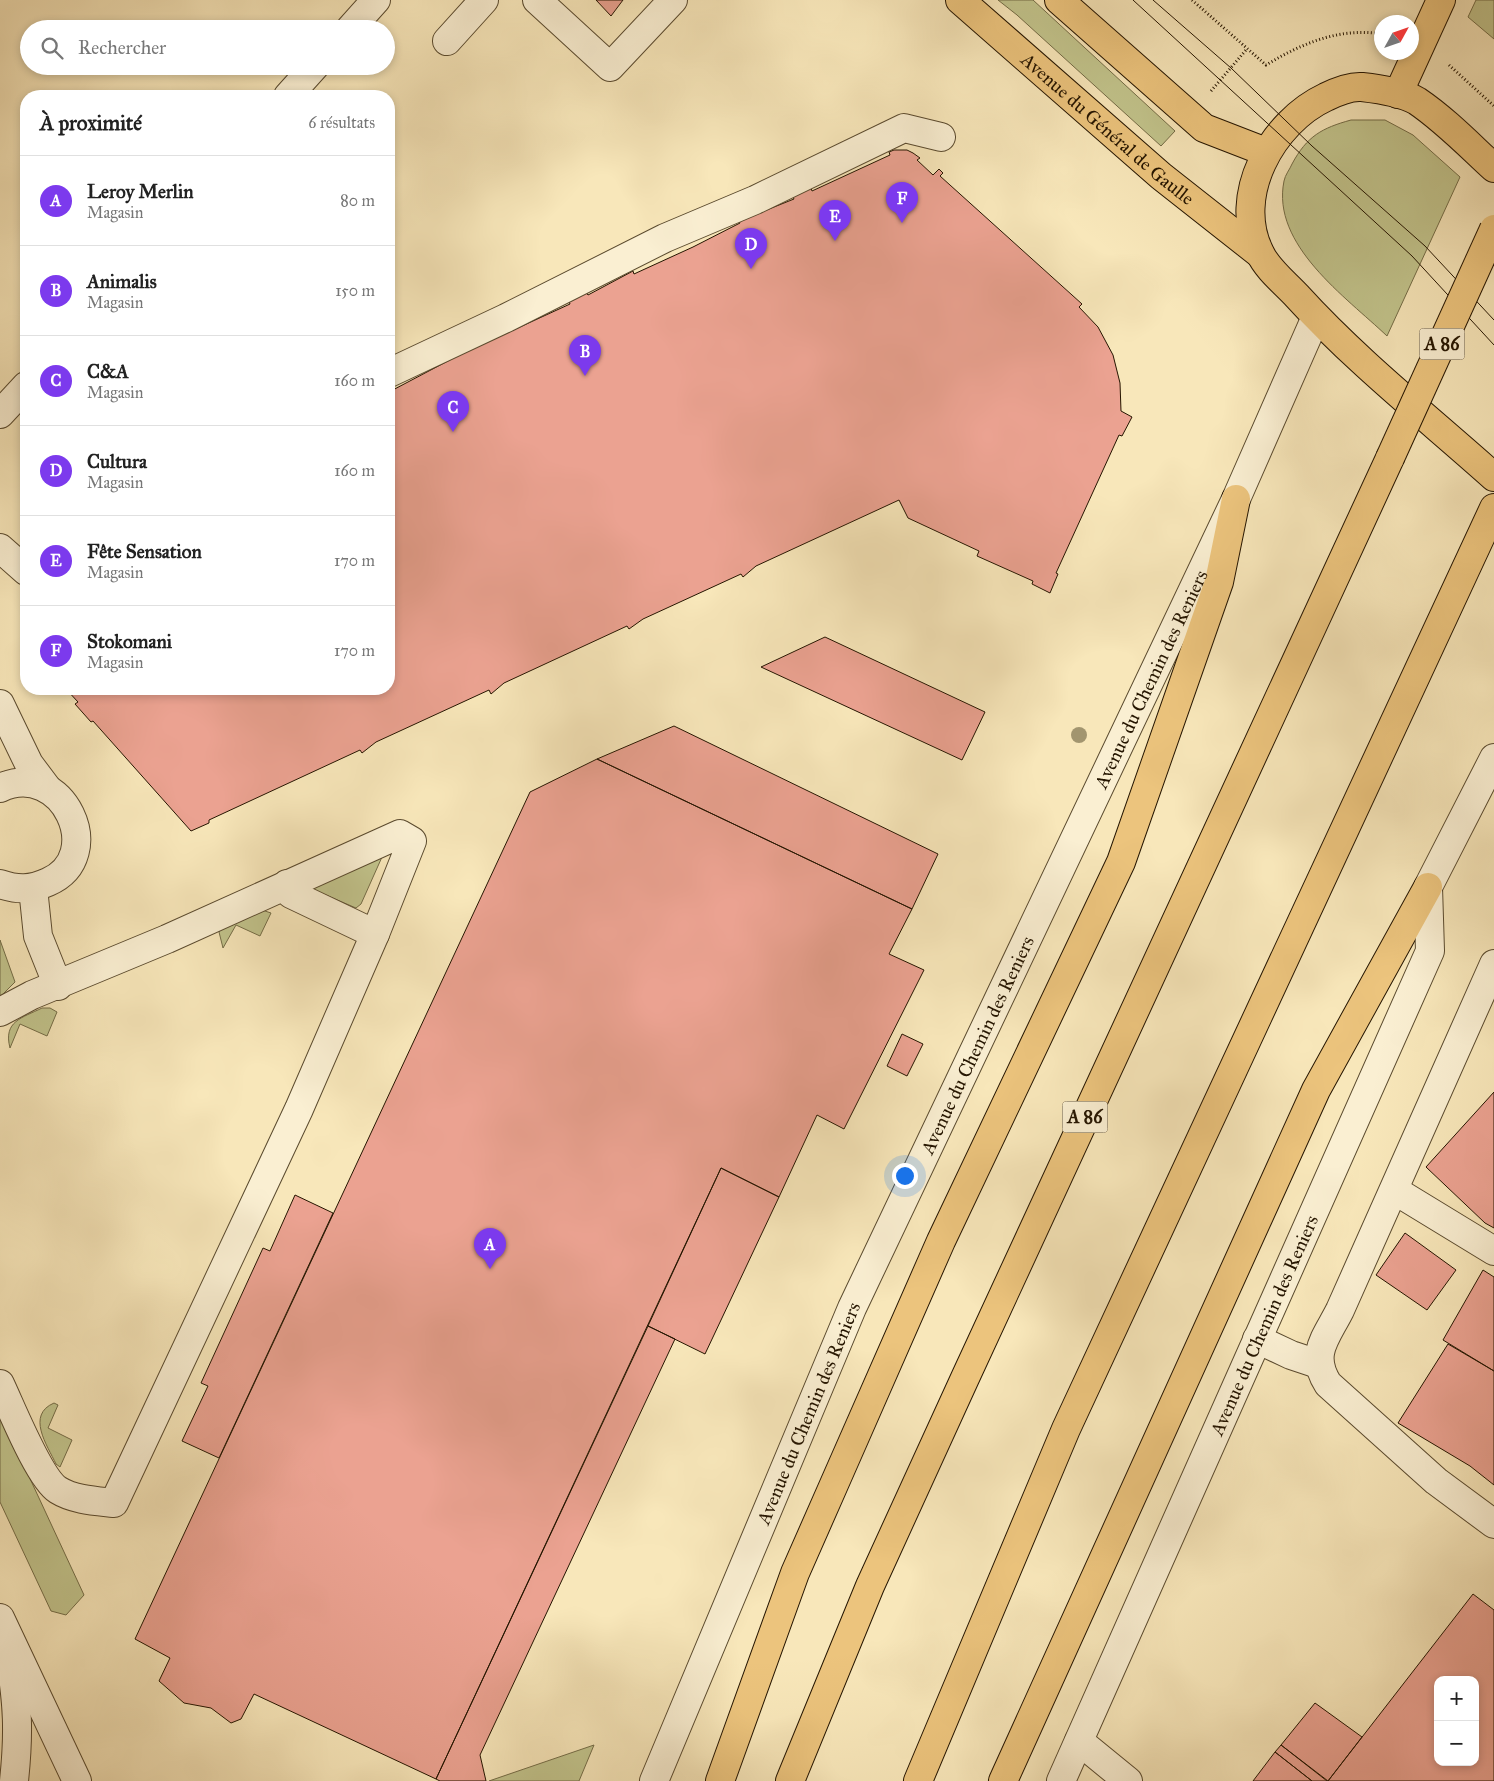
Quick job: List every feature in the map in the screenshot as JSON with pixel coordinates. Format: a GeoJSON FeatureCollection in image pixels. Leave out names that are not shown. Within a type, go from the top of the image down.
{"type":"FeatureCollection","features":[{"type":"Feature","properties":{"kind":"main road","name":"Avenue du Général de Gaulle"},"geometry":{"type":"LineString","coordinates":[[960,0],[1161,176],[1260,254],[1316,316],[1494,477]]}},
{"type":"Feature","properties":{"kind":"main road"},"geometry":{"type":"LineString","coordinates":[[1059,0],[1204,128],[1266,152]]}},
{"type":"Feature","properties":{"kind":"main road"},"geometry":{"type":"LineString","coordinates":[[1398,94],[1441,0]]}},
{"type":"Feature","properties":{"kind":"main road"},"geometry":{"type":"LineString","coordinates":[[1260,254],[1249,204],[1266,152],[1288,123],[1308,105],[1338,91],[1360,87],[1398,94],[1416,101],[1494,168]]}},
{"type":"Feature","properties":{"kind":"main road","name":"A 86"},"geometry":{"type":"LineString","coordinates":[[790,1781],[870,1586],[952,1405],[1494,229]]}},
{"type":"Feature","properties":{"kind":"main road"},"geometry":{"type":"LineString","coordinates":[[720,1781],[795,1573],[941,1241],[1121,862],[1219,582],[1236,499]]}},
{"type":"Feature","properties":{"kind":"main road"},"geometry":{"type":"LineString","coordinates":[[918,1781],[1066,1430],[1494,508]]}},
{"type":"Feature","properties":{"kind":"main road"},"geometry":{"type":"LineString","coordinates":[[1003,1781],[1316,1090],[1428,887]]}},
{"type":"Feature","properties":{"kind":"street"},"geometry":{"type":"LineString","coordinates":[[358,20],[376,0]]}},
{"type":"Feature","properties":{"kind":"street"},"geometry":{"type":"LineString","coordinates":[[447,41],[484,0]]}},
{"type":"Feature","properties":{"kind":"street"},"geometry":{"type":"LineString","coordinates":[[537,0],[610,67],[673,0]]}},
{"type":"Feature","properties":{"kind":"street"},"geometry":{"type":"LineString","coordinates":[[293,90],[307,75]]}},
{"type":"Feature","properties":{"kind":"street"},"geometry":{"type":"LineString","coordinates":[[395,370],[506,318],[665,238],[755,200],[904,128],[941,137]]}},
{"type":"Feature","properties":{"kind":"street","name":"Avenue du Chemin des Reniers"},"geometry":{"type":"LineString","coordinates":[[654,1781],[852,1308],[1236,499],[1316,316]]}},
{"type":"Feature","properties":{"kind":"street"},"geometry":{"type":"LineString","coordinates":[[0,414],[20,392]]}},
{"type":"Feature","properties":{"kind":"street"},"geometry":{"type":"LineString","coordinates":[[0,548],[20,566]]}},
{"type":"Feature","properties":{"kind":"street"},"geometry":{"type":"LineString","coordinates":[[0,704],[29,764],[47,788],[59,797],[68,810],[74,823],[76,839],[73,854],[66,868],[56,878],[33,888],[13,888],[0,884]]}},
{"type":"Feature","properties":{"kind":"street","name":"Avenue du Chemin des Reniers"},"geometry":{"type":"LineString","coordinates":[[1061,1781],[1430,951],[1428,887],[1494,758]]}},
{"type":"Feature","properties":{"kind":"street"},"geometry":{"type":"LineString","coordinates":[[1,785],[17,783],[47,788]]}},
{"type":"Feature","properties":{"kind":"street"},"geometry":{"type":"LineString","coordinates":[[0,1012],[32,995],[58,986],[400,834],[412,841],[375,934],[299,1109],[114,1503],[85,1500],[57,1490],[42,1471],[0,1384]]}},
{"type":"Feature","properties":{"kind":"street"},"geometry":{"type":"LineString","coordinates":[[287,884],[291,894],[375,934]]}},
{"type":"Feature","properties":{"kind":"street"},"geometry":{"type":"LineString","coordinates":[[33,888],[38,936],[58,986]]}},
{"type":"Feature","properties":{"kind":"street"},"geometry":{"type":"LineString","coordinates":[[1494,964],[1394,1190],[1318,1353],[1318,1364],[1328,1384],[1436,1481],[1494,1524]]}},
{"type":"Feature","properties":{"kind":"street"},"geometry":{"type":"LineString","coordinates":[[1394,1190],[1494,1251]]}},
{"type":"Feature","properties":{"kind":"street"},"geometry":{"type":"LineString","coordinates":[[1257,1339],[1291,1355],[1318,1364]]}},
{"type":"Feature","properties":{"kind":"street"},"geometry":{"type":"LineString","coordinates":[[2,1623],[18,1702],[18,1747],[14,1781]]}},
{"type":"Feature","properties":{"kind":"street"},"geometry":{"type":"LineString","coordinates":[[2,1623],[77,1781]]}},
{"type":"Feature","properties":{"kind":"street"},"geometry":{"type":"LineString","coordinates":[[1079,1741],[1128,1781]]}},
{"type":"Feature","properties":{"kind":"path"},"geometry":{"type":"LineString","coordinates":[[1192,0],[1266,66],[1294,48],[1322,38],[1366,31],[1374,32]]}},
{"type":"Feature","properties":{"kind":"path"},"geometry":{"type":"LineString","coordinates":[[1444,60],[1494,106]]}},
{"type":"Feature","properties":{"kind":"green space"},"geometry":{"type":"Polygon","coordinates":[[[998,0],[1033,0],[1175,131],[1161,146],[1017,15],[998,0]]]}},
{"type":"Feature","properties":{"kind":"green space"},"geometry":{"type":"Polygon","coordinates":[[[1476,0],[1494,0],[1494,39],[1468,17],[1476,0]]]}},
{"type":"Feature","properties":{"kind":"green space"},"geometry":{"type":"Polygon","coordinates":[[[1351,120],[1385,120],[1413,135],[1460,177],[1387,336],[1315,268],[1300,248],[1289,227],[1283,204],[1284,181],[1303,146],[1316,134],[1351,120]]]}},
{"type":"Feature","properties":{"kind":"green space"},"geometry":{"type":"Polygon","coordinates":[[[378,855],[382,857],[361,904],[356,908],[314,890],[313,887],[378,855]]]}},
{"type":"Feature","properties":{"kind":"green space"},"geometry":{"type":"Polygon","coordinates":[[[262,910],[271,913],[260,936],[236,925],[223,948],[219,932],[226,924],[262,910]]]}},
{"type":"Feature","properties":{"kind":"green space"},"geometry":{"type":"Polygon","coordinates":[[[0,940],[15,982],[0,997],[0,940]]]}},
{"type":"Feature","properties":{"kind":"green space"},"geometry":{"type":"Polygon","coordinates":[[[42,1008],[50,1008],[57,1012],[47,1036],[20,1024],[10,1048],[9,1032],[12,1026],[21,1018],[42,1008]]]}},
{"type":"Feature","properties":{"kind":"green space"},"geometry":{"type":"Polygon","coordinates":[[[54,1403],[58,1405],[48,1428],[72,1440],[60,1467],[56,1464],[44,1440],[40,1423],[41,1415],[46,1408],[54,1403]]]}},
{"type":"Feature","properties":{"kind":"green space"},"geometry":{"type":"Polygon","coordinates":[[[0,1414],[84,1595],[66,1615],[51,1611],[0,1502],[0,1414]]]}},
{"type":"Feature","properties":{"kind":"green space"},"geometry":{"type":"Polygon","coordinates":[[[594,1745],[579,1781],[489,1781],[594,1745]]]}},
{"type":"Feature","properties":{"kind":"building"},"geometry":{"type":"Polygon","coordinates":[[[596,0],[623,0],[611,16],[596,0]]]}},
{"type":"Feature","properties":{"kind":"building"},"geometry":{"type":"Polygon","coordinates":[[[907,150],[920,158],[917,160],[933,175],[939,169],[943,173],[940,176],[1082,304],[1079,307],[1098,327],[1113,355],[1120,383],[1121,411],[1132,417],[1122,436],[1119,435],[1056,573],[1058,574],[1050,593],[1032,584],[1033,581],[977,556],[979,551],[908,518],[899,500],[756,566],[743,577],[741,574],[643,619],[629,629],[627,626],[504,683],[491,694],[489,690],[376,742],[362,753],[360,750],[209,820],[209,823],[191,831],[93,721],[91,722],[75,704],[78,702],[72,695],[395,695],[395,389],[463,353],[570,304],[569,301],[586,292],[588,295],[633,271],[634,274],[693,247],[740,223],[739,221],[794,199],[793,197],[811,188],[812,191],[890,155],[889,152],[907,150]]]}},
{"type":"Feature","properties":{"kind":"building"},"geometry":{"type":"Polygon","coordinates":[[[825,637],[985,712],[962,760],[761,667],[825,637]]]}},
{"type":"Feature","properties":{"kind":"building"},"geometry":{"type":"Polygon","coordinates":[[[674,726],[938,854],[912,909],[597,759],[674,726]]]}},
{"type":"Feature","properties":{"kind":"building"},"geometry":{"type":"Polygon","coordinates":[[[597,759],[912,909],[889,954],[924,970],[844,1129],[817,1115],[779,1197],[721,1168],[436,1779],[254,1694],[241,1719],[231,1723],[211,1708],[184,1703],[159,1681],[170,1658],[135,1639],[530,792],[597,759]]]}},
{"type":"Feature","properties":{"kind":"building"},"geometry":{"type":"Polygon","coordinates":[[[902,1034],[923,1044],[907,1076],[887,1066],[902,1034]]]}},
{"type":"Feature","properties":{"kind":"building"},"geometry":{"type":"Polygon","coordinates":[[[1494,1092],[1494,1228],[1485,1223],[1426,1167],[1494,1092]]]}},
{"type":"Feature","properties":{"kind":"building"},"geometry":{"type":"Polygon","coordinates":[[[721,1168],[779,1197],[705,1354],[648,1326],[721,1168]]]}},
{"type":"Feature","properties":{"kind":"building"},"geometry":{"type":"Polygon","coordinates":[[[295,1195],[333,1213],[219,1458],[182,1441],[208,1386],[201,1383],[263,1248],[270,1251],[295,1195]]]}},
{"type":"Feature","properties":{"kind":"building"},"geometry":{"type":"Polygon","coordinates":[[[1405,1233],[1456,1270],[1427,1310],[1376,1275],[1405,1233]]]}},
{"type":"Feature","properties":{"kind":"building"},"geometry":{"type":"Polygon","coordinates":[[[1483,1270],[1494,1277],[1494,1371],[1443,1340],[1483,1270]]]}},
{"type":"Feature","properties":{"kind":"building"},"geometry":{"type":"Polygon","coordinates":[[[648,1326],[675,1339],[480,1755],[486,1781],[440,1781],[436,1779],[648,1326]]]}},
{"type":"Feature","properties":{"kind":"building"},"geometry":{"type":"Polygon","coordinates":[[[1448,1344],[1494,1371],[1494,1485],[1470,1466],[1398,1423],[1448,1344]]]}},
{"type":"Feature","properties":{"kind":"building"},"geometry":{"type":"Polygon","coordinates":[[[1473,1594],[1494,1610],[1494,1781],[1328,1781],[1473,1594]]]}},
{"type":"Feature","properties":{"kind":"building"},"geometry":{"type":"Polygon","coordinates":[[[1315,1703],[1362,1737],[1328,1781],[1281,1745],[1315,1703]]]}},
{"type":"Feature","properties":{"kind":"building"},"geometry":{"type":"Polygon","coordinates":[[[1281,1745],[1327,1781],[1312,1781],[1275,1752],[1281,1745]]]}},
{"type":"Feature","properties":{"kind":"building"},"geometry":{"type":"Polygon","coordinates":[[[1275,1752],[1312,1781],[1253,1781],[1275,1752]]]}},
{"type":"Feature","properties":{"kind":"tram line"},"geometry":{"type":"LineString","coordinates":[[1133,0],[1412,256],[1494,345]]}},
{"type":"Feature","properties":{"kind":"tram line"},"geometry":{"type":"LineString","coordinates":[[1153,0],[1231,68],[1312,146],[1425,246],[1494,320]]}},
{"type":"Feature","properties":{"kind":"place","name":"Stokomani"},"geometry":{"type":"Point","coordinates":[902,223]}},
{"type":"Feature","properties":{"kind":"place","name":"Fête Sensation"},"geometry":{"type":"Point","coordinates":[835,241]}},
{"type":"Feature","properties":{"kind":"place","name":"Cultura"},"geometry":{"type":"Point","coordinates":[751,269]}},
{"type":"Feature","properties":{"kind":"place","name":"Animalis"},"geometry":{"type":"Point","coordinates":[585,376]}},
{"type":"Feature","properties":{"kind":"place","name":"C&A"},"geometry":{"type":"Point","coordinates":[453,432]}},
{"type":"Feature","properties":{"kind":"place","name":"Leroy Merlin"},"geometry":{"type":"Point","coordinates":[490,1269]}}]}
